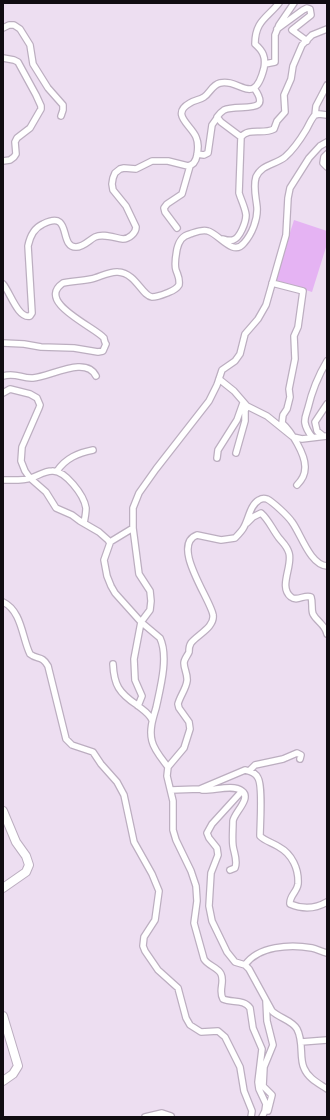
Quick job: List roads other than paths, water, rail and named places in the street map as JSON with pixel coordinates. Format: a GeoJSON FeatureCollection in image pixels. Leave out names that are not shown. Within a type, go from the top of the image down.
{"type":"FeatureCollection","features":[{"type":"Feature","properties":{"kind":"highway"},"geometry":{"type":"LineString","coordinates":[[3,812],[16,842],[26,856],[29,865],[26,872],[3,888]]}},
{"type":"Feature","properties":{"kind":"highway"},"geometry":{"type":"LineString","coordinates":[[3,1016],[18,1066],[13,1074],[3,1081]]}},
{"type":"Feature","properties":{"kind":"street"},"geometry":{"type":"LineString","coordinates":[[254,88],[260,78],[265,64],[264,53],[255,44],[257,31],[263,19],[279,3]]}},
{"type":"Feature","properties":{"kind":"street"},"geometry":{"type":"LineString","coordinates":[[265,64],[274,62],[274,44],[277,29],[294,3]]}},
{"type":"Feature","properties":{"kind":"street"},"geometry":{"type":"LineString","coordinates":[[277,29],[306,8],[309,9],[311,15],[292,30],[307,40]]}},
{"type":"Feature","properties":{"kind":"street"},"geometry":{"type":"LineString","coordinates":[[3,28],[9,25],[14,25],[20,30],[30,45],[33,64],[48,88],[63,105],[61,116]]}},
{"type":"Feature","properties":{"kind":"street"},"geometry":{"type":"LineString","coordinates":[[241,137],[248,132],[267,132],[274,129],[277,121],[284,112],[285,92],[291,79],[293,66],[302,45],[318,32],[327,29]]}},
{"type":"Feature","properties":{"kind":"street"},"geometry":{"type":"LineString","coordinates":[[3,58],[9,58],[18,62],[41,106],[41,109],[30,128],[17,138],[15,142],[16,154],[14,158],[3,161]]}},
{"type":"Feature","properties":{"kind":"street"},"geometry":{"type":"LineString","coordinates":[[177,228],[165,212],[164,208],[167,204],[182,194],[190,166],[197,159],[199,150],[196,138],[182,118],[182,109],[190,103],[203,98],[212,88],[220,83],[230,83],[243,89],[254,88]]}},
{"type":"Feature","properties":{"kind":"street"},"geometry":{"type":"LineString","coordinates":[[3,343],[24,344],[41,347],[74,348],[101,352],[106,344],[104,338],[68,312],[57,300],[56,292],[60,284],[63,282],[90,279],[120,272],[128,275],[136,281],[148,296],[152,297],[174,290],[179,285],[176,262],[179,242],[183,238],[196,232],[206,230],[220,238],[231,247],[238,248],[244,244],[256,219],[257,209],[254,192],[255,182],[260,170],[266,165],[279,161],[299,141],[316,115],[318,100],[327,86]]}},
{"type":"Feature","properties":{"kind":"street"},"geometry":{"type":"LineString","coordinates":[[197,154],[204,155],[209,151],[209,140],[212,125],[221,112],[227,109],[258,106],[259,96],[254,88]]}},
{"type":"Feature","properties":{"kind":"street"},"geometry":{"type":"LineString","coordinates":[[316,115],[327,115]]}},
{"type":"Feature","properties":{"kind":"street"},"geometry":{"type":"LineString","coordinates":[[217,118],[241,137]]}},
{"type":"Feature","properties":{"kind":"street"},"geometry":{"type":"LineString","coordinates":[[220,238],[231,241],[235,239],[246,216],[239,193],[241,137]]}},
{"type":"Feature","properties":{"kind":"street"},"geometry":{"type":"LineString","coordinates":[[138,706],[142,696],[135,680],[134,659],[141,622],[150,610],[152,601],[150,591],[138,574],[133,528],[133,508],[136,498],[156,469],[209,401],[222,370],[235,361],[240,354],[246,334],[258,319],[266,305],[286,235],[290,188],[311,155],[320,146],[327,142]]}},
{"type":"Feature","properties":{"kind":"street"},"geometry":{"type":"LineString","coordinates":[[327,154],[324,157],[323,163],[327,167]]}},
{"type":"Feature","properties":{"kind":"street"},"geometry":{"type":"LineString","coordinates":[[3,284],[20,312],[23,315],[30,316],[32,313],[28,246],[35,230],[46,222],[56,220],[61,223],[69,244],[77,248],[95,237],[100,236],[126,239],[136,230],[136,227],[126,206],[113,190],[112,184],[115,173],[120,169],[136,169],[152,161],[168,160],[190,166]]}},
{"type":"Feature","properties":{"kind":"street"},"geometry":{"type":"LineString","coordinates":[[272,283],[303,291],[298,327],[294,336],[295,359],[289,389],[290,397],[287,409],[283,415],[282,423],[290,431],[301,452],[305,467],[304,474],[297,485]]}},
{"type":"Feature","properties":{"kind":"street"},"geometry":{"type":"LineString","coordinates":[[312,437],[307,429],[305,418],[314,386],[327,361]]}},
{"type":"Feature","properties":{"kind":"street"},"geometry":{"type":"LineString","coordinates":[[3,376],[14,374],[34,378],[70,368],[80,367],[84,367],[94,372],[96,376]]}},
{"type":"Feature","properties":{"kind":"street"},"geometry":{"type":"LineString","coordinates":[[219,379],[234,391],[245,405],[267,416],[293,437],[302,439],[324,436]]}},
{"type":"Feature","properties":{"kind":"street"},"geometry":{"type":"LineString","coordinates":[[3,393],[10,389],[22,392],[35,396],[39,402],[39,408],[21,451],[23,467],[30,478],[46,492],[56,508],[72,515],[99,532],[110,542]]}},
{"type":"Feature","properties":{"kind":"street"},"geometry":{"type":"LineString","coordinates":[[324,436],[317,431],[315,422],[327,404]]}},
{"type":"Feature","properties":{"kind":"street"},"geometry":{"type":"LineString","coordinates":[[236,453],[245,421],[245,405]]}},
{"type":"Feature","properties":{"kind":"street"},"geometry":{"type":"LineString","coordinates":[[218,458],[218,450],[245,405]]}},
{"type":"Feature","properties":{"kind":"street"},"geometry":{"type":"LineString","coordinates":[[57,471],[62,464],[74,455],[93,450]]}},
{"type":"Feature","properties":{"kind":"street"},"geometry":{"type":"LineString","coordinates":[[3,480],[30,478],[44,472],[57,471],[69,480],[81,496],[86,507],[84,523]]}},
{"type":"Feature","properties":{"kind":"street"},"geometry":{"type":"LineString","coordinates":[[245,526],[257,502],[260,499],[267,499],[292,521],[304,545],[315,559],[322,565],[327,566]]}},
{"type":"Feature","properties":{"kind":"street"},"geometry":{"type":"LineString","coordinates":[[168,767],[184,748],[190,729],[189,722],[179,708],[178,704],[187,680],[184,662],[190,644],[210,625],[213,617],[211,609],[195,578],[191,564],[188,542],[190,539],[197,535],[221,540],[234,538],[253,517],[261,513],[279,538],[287,546],[291,560],[285,583],[288,592],[291,597],[296,599],[308,596],[311,597],[313,613],[324,626],[327,634]]}},
{"type":"Feature","properties":{"kind":"street"},"geometry":{"type":"LineString","coordinates":[[133,528],[110,542],[104,560],[107,576],[115,593],[141,622],[160,638],[162,647],[163,675],[152,720],[152,743],[168,767],[174,835],[191,871],[196,886],[197,900],[194,923],[204,959],[208,964],[221,972],[221,992],[223,999],[245,1003],[250,1008],[253,1028],[262,1050],[258,1082],[259,1089],[266,1104],[263,1117]]}},
{"type":"Feature","properties":{"kind":"street"},"geometry":{"type":"LineString","coordinates":[[3,602],[7,604],[16,616],[30,654],[41,658],[48,666],[66,739],[72,745],[93,752],[97,759],[121,787],[134,842],[152,874],[159,891],[155,920],[144,937],[143,946],[158,970],[178,988],[186,1018],[190,1025],[201,1032],[218,1031],[225,1038],[240,1067],[244,1091],[252,1111],[251,1117]]}},
{"type":"Feature","properties":{"kind":"street"},"geometry":{"type":"LineString","coordinates":[[113,664],[114,680],[118,688],[123,694],[149,714],[152,720]]}},
{"type":"Feature","properties":{"kind":"street"},"geometry":{"type":"LineString","coordinates":[[200,789],[249,770],[255,765],[283,759],[297,753],[301,755],[300,759]]}},
{"type":"Feature","properties":{"kind":"street"},"geometry":{"type":"LineString","coordinates":[[249,770],[258,776],[260,782],[260,795],[262,803],[260,836],[283,850],[295,863],[297,869],[298,885],[296,891],[291,897],[290,904],[310,908],[327,902]]}},
{"type":"Feature","properties":{"kind":"street"},"geometry":{"type":"LineString","coordinates":[[171,790],[232,788],[242,791],[245,795],[245,800],[234,817],[233,846],[236,865],[235,868],[230,870]]}},
{"type":"Feature","properties":{"kind":"street"},"geometry":{"type":"LineString","coordinates":[[242,791],[212,824],[207,832],[208,838],[217,848],[218,855],[211,873],[209,906],[210,917],[216,932],[231,958],[245,965],[253,975],[276,1015],[294,1024],[301,1042],[304,1069],[314,1080],[327,1089]]}},
{"type":"Feature","properties":{"kind":"street"},"geometry":{"type":"LineString","coordinates":[[245,965],[259,953],[274,949],[305,947],[327,953]]}},
{"type":"Feature","properties":{"kind":"street"},"geometry":{"type":"LineString","coordinates":[[263,1117],[268,1111],[272,1095],[263,1086],[263,1071],[273,1046],[267,1021],[266,998]]}},
{"type":"Feature","properties":{"kind":"street"},"geometry":{"type":"LineString","coordinates":[[301,1042],[327,1040]]}},
{"type":"Feature","properties":{"kind":"street"},"geometry":{"type":"LineString","coordinates":[[145,1117],[162,1113],[171,1116]]}}]}
